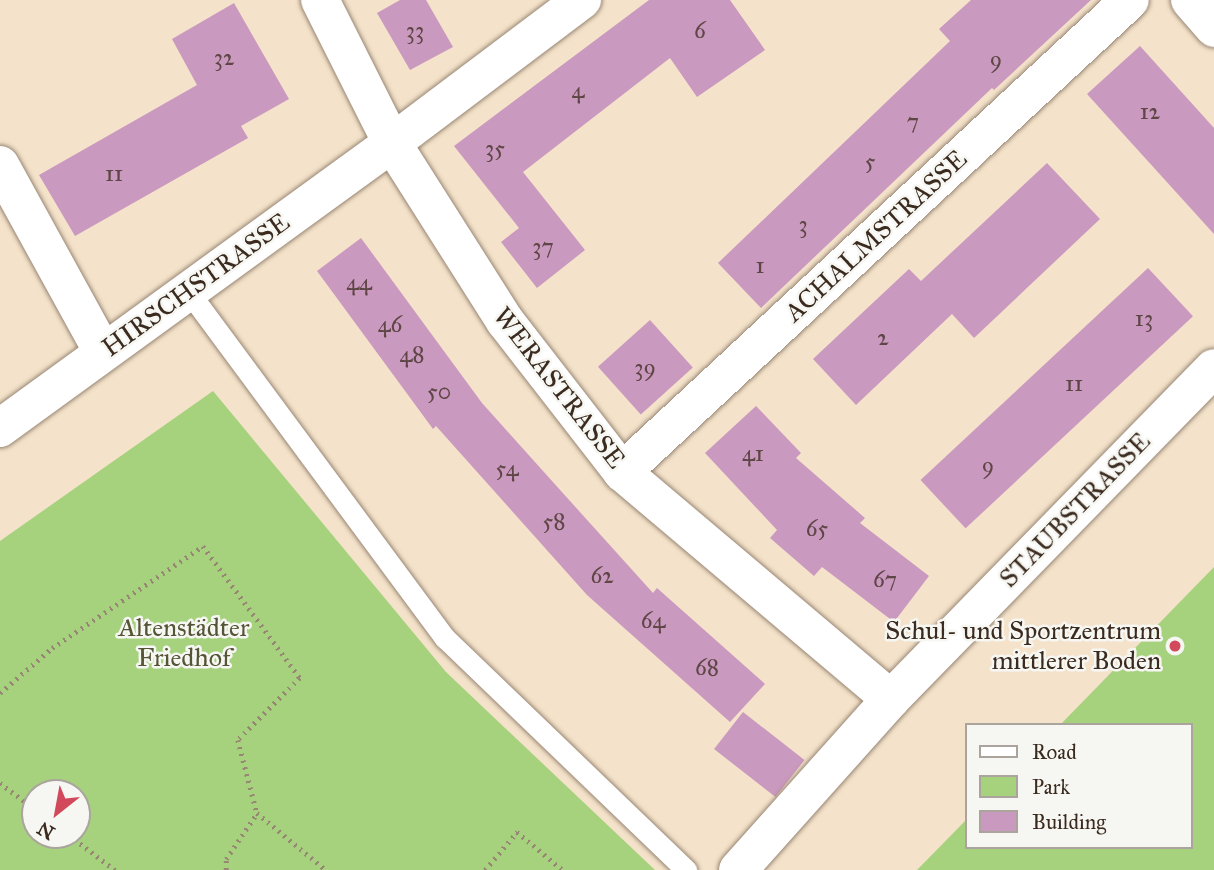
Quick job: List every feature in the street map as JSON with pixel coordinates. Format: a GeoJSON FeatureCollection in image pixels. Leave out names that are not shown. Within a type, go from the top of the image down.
{"type":"FeatureCollection","features":[{"type":"Feature","properties":{"kind":"street","name":"WERASTRASSE"},"geometry":{"type":"LineString","coordinates":[[320,0],[392,143],[505,321],[622,472],[891,699]]}},
{"type":"Feature","properties":{"kind":"street","name":"HIRSCHSTRASSE"},"geometry":{"type":"LineString","coordinates":[[0,428],[392,143],[582,0]]}},
{"type":"Feature","properties":{"kind":"street","name":"ACHALMSTRASSE"},"geometry":{"type":"LineString","coordinates":[[622,472],[1130,0]]}},
{"type":"Feature","properties":{"kind":"street"},"geometry":{"type":"LineString","coordinates":[[1190,0],[1214,29]]}},
{"type":"Feature","properties":{"kind":"street"},"geometry":{"type":"LineString","coordinates":[[0,165],[103,352]]}},
{"type":"Feature","properties":{"kind":"street","name":"STAUBSTRASSE"},"geometry":{"type":"LineString","coordinates":[[738,870],[891,699],[1214,368]]}},
{"type":"Feature","properties":{"kind":"lane"},"geometry":{"type":"LineString","coordinates":[[188,291],[445,638],[686,870]]}},
{"type":"Feature","properties":{"kind":"path"},"geometry":{"type":"LineString","coordinates":[[0,693],[52,648],[203,546],[300,678],[238,740],[257,813],[326,870]]}},
{"type":"Feature","properties":{"kind":"path"},"geometry":{"type":"LineString","coordinates":[[0,783],[21,799]]}},
{"type":"Feature","properties":{"kind":"path"},"geometry":{"type":"LineString","coordinates":[[226,870],[226,859],[257,813]]}},
{"type":"Feature","properties":{"kind":"path"},"geometry":{"type":"LineString","coordinates":[[485,870],[517,832],[563,870]]}},
{"type":"Feature","properties":{"kind":"path"},"geometry":{"type":"LineString","coordinates":[[88,849],[116,870]]}},
{"type":"Feature","properties":{"kind":"green space","name":"Altenstädter Friedhof"},"geometry":{"type":"Polygon","coordinates":[[[213,391],[446,672],[655,870],[0,870],[0,541],[213,391]]]}},
{"type":"Feature","properties":{"kind":"green space","name":"Schul- und Sportzentrum mittlerer Boden"},"geometry":{"type":"Polygon","coordinates":[[[1214,567],[1214,870],[917,870],[965,821],[965,849],[1193,849],[1193,723],[1062,723],[1214,567]]]}},
{"type":"Feature","properties":{"kind":"building"},"geometry":{"type":"Polygon","coordinates":[[[400,0],[426,0],[453,47],[410,70],[377,13],[400,0]]]}},
{"type":"Feature","properties":{"kind":"building"},"geometry":{"type":"Polygon","coordinates":[[[649,0],[730,0],[765,50],[697,97],[670,58],[523,172],[585,250],[537,288],[501,242],[519,228],[454,146],[649,0]]]}},
{"type":"Feature","properties":{"kind":"building"},"geometry":{"type":"Polygon","coordinates":[[[971,0],[1091,0],[994,90],[992,88],[761,308],[718,263],[950,41],[939,29],[971,0]]]}},
{"type":"Feature","properties":{"kind":"building"},"geometry":{"type":"Polygon","coordinates":[[[234,3],[289,99],[241,126],[248,138],[75,236],[39,175],[197,85],[172,39],[234,3]]]}},
{"type":"Feature","properties":{"kind":"building"},"geometry":{"type":"Polygon","coordinates":[[[1140,46],[1214,128],[1214,234],[1087,94],[1140,46]]]}},
{"type":"Feature","properties":{"kind":"building"},"geometry":{"type":"Polygon","coordinates":[[[1047,163],[1100,219],[974,338],[952,314],[856,405],[813,359],[909,269],[921,281],[1047,163]]]}},
{"type":"Feature","properties":{"kind":"building"},"geometry":{"type":"Polygon","coordinates":[[[361,238],[482,403],[653,593],[657,588],[765,684],[730,722],[587,595],[436,426],[433,429],[317,271],[361,238]]]}},
{"type":"Feature","properties":{"kind":"building"},"geometry":{"type":"Polygon","coordinates":[[[1148,268],[1193,316],[966,528],[921,480],[1148,268]]]}},
{"type":"Feature","properties":{"kind":"building"},"geometry":{"type":"Polygon","coordinates":[[[650,320],[693,368],[641,414],[598,367],[650,320]]]}},
{"type":"Feature","properties":{"kind":"building"},"geometry":{"type":"Polygon","coordinates":[[[756,406],[801,453],[796,458],[865,518],[860,523],[929,576],[894,622],[822,567],[814,576],[770,538],[777,530],[705,453],[756,406]]]}},
{"type":"Feature","properties":{"kind":"building"},"geometry":{"type":"Polygon","coordinates":[[[743,712],[804,760],[776,797],[714,749],[743,712]]]}},
{"type":"Feature","properties":{"kind":"place","name":"Schul- und Sportzentrum mittlerer Boden"},"geometry":{"type":"Point","coordinates":[1175,646]}}]}
